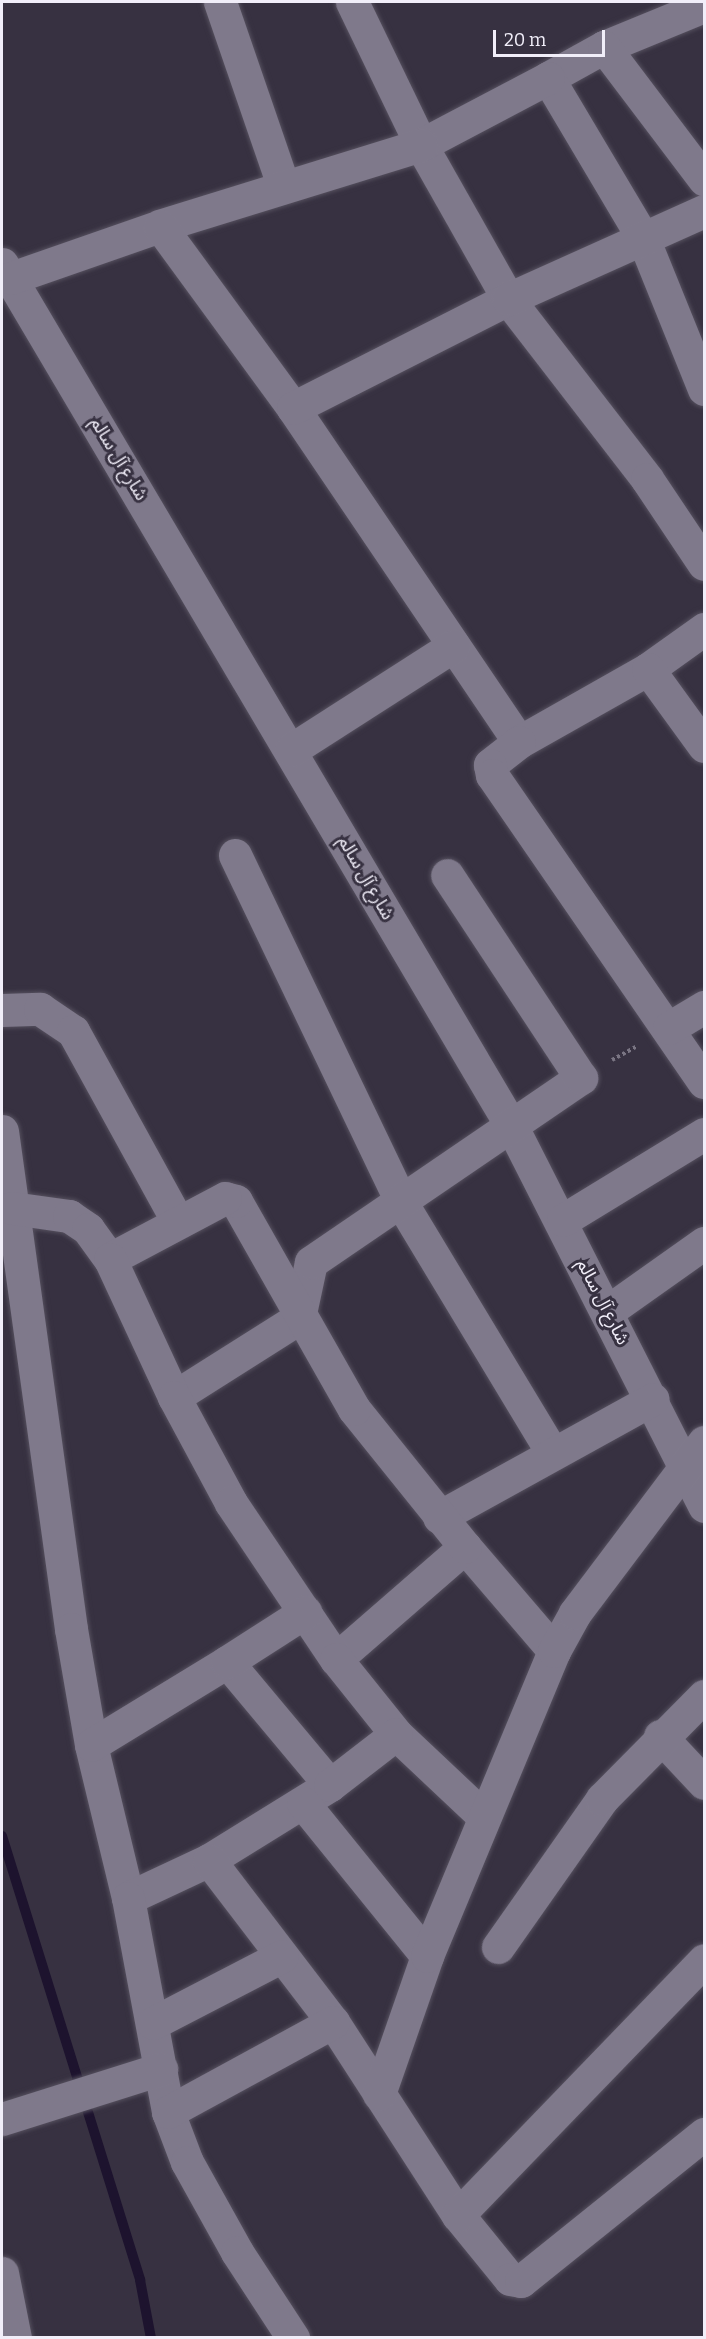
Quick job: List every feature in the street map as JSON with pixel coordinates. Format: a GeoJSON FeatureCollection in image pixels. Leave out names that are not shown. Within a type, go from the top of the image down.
{"type":"FeatureCollection","features":[{"type":"Feature","properties":{"kind":"street"},"geometry":{"type":"LineString","coordinates":[[220,2],[283,185]]}},
{"type":"Feature","properties":{"kind":"street"},"geometry":{"type":"LineString","coordinates":[[352,2],[421,145],[508,299],[647,479],[705,564]]}},
{"type":"Feature","properties":{"kind":"street"},"geometry":{"type":"LineString","coordinates":[[6,271],[160,226],[283,185],[421,145],[604,47],[705,6]]}},
{"type":"Feature","properties":{"kind":"street"},"geometry":{"type":"LineString","coordinates":[[604,47],[705,179]]}},
{"type":"Feature","properties":{"kind":"street"},"geometry":{"type":"LineString","coordinates":[[548,78],[643,238],[705,389]]}},
{"type":"Feature","properties":{"kind":"street"},"geometry":{"type":"LineString","coordinates":[[293,408],[508,299],[705,211]]}},
{"type":"Feature","properties":{"kind":"street"},"geometry":{"type":"LineString","coordinates":[[160,226],[293,408],[519,742]]}},
{"type":"Feature","properties":{"kind":"street","name":"شارع آل سالم"},"geometry":{"type":"LineString","coordinates":[[6,271],[512,1127],[563,1220],[653,1399],[697,1456],[705,1506]]}},
{"type":"Feature","properties":{"kind":"street"},"geometry":{"type":"LineString","coordinates":[[705,629],[648,669],[519,742],[490,765],[492,775],[705,1082]]}},
{"type":"Feature","properties":{"kind":"street"},"geometry":{"type":"LineString","coordinates":[[291,750],[453,645]]}},
{"type":"Feature","properties":{"kind":"street"},"geometry":{"type":"LineString","coordinates":[[648,669],[705,746]]}},
{"type":"Feature","properties":{"kind":"street"},"geometry":{"type":"LineString","coordinates":[[235,855],[401,1202],[552,1452]]}},
{"type":"Feature","properties":{"kind":"street"},"geometry":{"type":"LineString","coordinates":[[174,1397],[299,1318],[311,1262],[581,1078],[447,875]]}},
{"type":"Feature","properties":{"kind":"street"},"geometry":{"type":"LineString","coordinates":[[669,1028],[705,1007]]}},
{"type":"Feature","properties":{"kind":"street"},"geometry":{"type":"LineString","coordinates":[[2,1010],[40,1009],[73,1031],[177,1220]]}},
{"type":"Feature","properties":{"kind":"street"},"geometry":{"type":"LineString","coordinates":[[2,1131],[91,1745],[128,1898],[168,2112],[187,2162],[237,2252],[293,2337]]}},
{"type":"Feature","properties":{"kind":"street"},"geometry":{"type":"LineString","coordinates":[[563,1220],[705,1134]]}},
{"type":"Feature","properties":{"kind":"street"},"geometry":{"type":"LineString","coordinates":[[110,1259],[177,1220],[219,1200],[236,1201],[299,1318],[354,1409],[439,1517],[554,1651]]}},
{"type":"Feature","properties":{"kind":"street"},"geometry":{"type":"LineString","coordinates":[[12,1208],[69,1216],[88,1229],[110,1259],[174,1397],[231,1503],[336,1659],[396,1734],[483,1816]]}},
{"type":"Feature","properties":{"kind":"street"},"geometry":{"type":"LineString","coordinates":[[608,1311],[705,1243]]}},
{"type":"Feature","properties":{"kind":"street"},"geometry":{"type":"LineString","coordinates":[[439,1517],[552,1452],[653,1399]]}},
{"type":"Feature","properties":{"kind":"street"},"geometry":{"type":"LineString","coordinates":[[379,2094],[427,1956],[483,1816],[554,1651],[575,1613],[697,1456]]}},
{"type":"Feature","properties":{"kind":"street"},"geometry":{"type":"LineString","coordinates":[[336,1659],[465,1547]]}},
{"type":"Feature","properties":{"kind":"street"},"geometry":{"type":"LineString","coordinates":[[91,1745],[305,1612]]}},
{"type":"Feature","properties":{"kind":"street"},"geometry":{"type":"LineString","coordinates":[[227,1662],[330,1785]]}},
{"type":"Feature","properties":{"kind":"street"},"geometry":{"type":"LineString","coordinates":[[498,1947],[603,1799],[660,1736],[705,1696]]}},
{"type":"Feature","properties":{"kind":"street"},"geometry":{"type":"LineString","coordinates":[[128,1898],[209,1860],[303,1803],[396,1734]]}},
{"type":"Feature","properties":{"kind":"street"},"geometry":{"type":"LineString","coordinates":[[660,1736],[705,1783]]}},
{"type":"Feature","properties":{"kind":"street"},"geometry":{"type":"LineString","coordinates":[[303,1803],[427,1956]]}},
{"type":"Feature","properties":{"kind":"street"},"geometry":{"type":"LineString","coordinates":[[209,1860],[333,2022],[458,2215],[504,2274],[521,2281],[705,2134]]}},
{"type":"Feature","properties":{"kind":"street"},"geometry":{"type":"LineString","coordinates":[[153,2023],[282,1956]]}},
{"type":"Feature","properties":{"kind":"street"},"geometry":{"type":"LineString","coordinates":[[458,2215],[705,1960]]}},
{"type":"Feature","properties":{"kind":"street"},"geometry":{"type":"LineString","coordinates":[[168,2112],[333,2022]]}},
{"type":"Feature","properties":{"kind":"street"},"geometry":{"type":"LineString","coordinates":[[6,2118],[161,2069]]}},
{"type":"Feature","properties":{"kind":"street"},"geometry":{"type":"LineString","coordinates":[[2,2272],[15,2337]]}},
{"type":"Feature","properties":{"kind":"path"},"geometry":{"type":"LineString","coordinates":[[581,1078],[669,1028]]}},
{"type":"Feature","properties":{"kind":"waterway"},"geometry":{"type":"LineString","coordinates":[[2,1836],[140,2280],[151,2338]]}}]}
